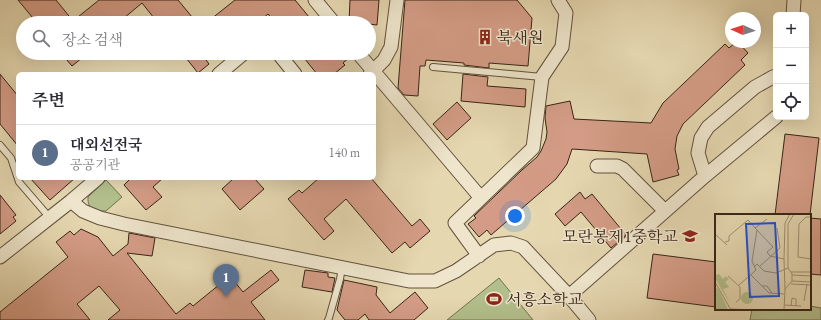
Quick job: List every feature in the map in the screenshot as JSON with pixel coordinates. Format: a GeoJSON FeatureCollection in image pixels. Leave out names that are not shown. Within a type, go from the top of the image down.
{"type":"FeatureCollection","features":[{"type":"Feature","properties":{"kind":"street"},"geometry":{"type":"LineString","coordinates":[[315,0],[328,16]]}},
{"type":"Feature","properties":{"kind":"street"},"geometry":{"type":"LineString","coordinates":[[373,72],[384,60],[391,47],[397,0]]}},
{"type":"Feature","properties":{"kind":"street"},"geometry":{"type":"LineString","coordinates":[[479,256],[455,223],[533,148],[542,76],[562,47],[566,13],[558,0]]}},
{"type":"Feature","properties":{"kind":"street"},"geometry":{"type":"LineString","coordinates":[[793,12],[794,0]]}},
{"type":"Feature","properties":{"kind":"street"},"geometry":{"type":"LineString","coordinates":[[221,72],[236,60]]}},
{"type":"Feature","properties":{"kind":"street"},"geometry":{"type":"LineString","coordinates":[[284,60],[293,72]]}},
{"type":"Feature","properties":{"kind":"street"},"geometry":{"type":"LineString","coordinates":[[363,60],[371,72]]}},
{"type":"Feature","properties":{"kind":"street"},"geometry":{"type":"LineString","coordinates":[[705,176],[698,153],[701,138],[708,127],[755,87],[773,77]]}},
{"type":"Feature","properties":{"kind":"street"},"geometry":{"type":"LineString","coordinates":[[376,78],[481,198]]}},
{"type":"Feature","properties":{"kind":"street"},"geometry":{"type":"LineString","coordinates":[[569,296],[705,176],[773,119]]}},
{"type":"Feature","properties":{"kind":"street"},"geometry":{"type":"LineString","coordinates":[[597,166],[616,166],[623,169],[665,211]]}},
{"type":"Feature","properties":{"kind":"street"},"geometry":{"type":"LineString","coordinates":[[0,257],[50,219],[96,180]]}},
{"type":"Feature","properties":{"kind":"street"},"geometry":{"type":"LineString","coordinates":[[72,201],[83,211],[100,218],[124,224],[409,281],[435,281],[456,271],[494,245],[511,243],[523,247],[569,296],[589,320]]}},
{"type":"Feature","properties":{"kind":"lane"},"geometry":{"type":"LineString","coordinates":[[433,68],[542,76]]}},
{"type":"Feature","properties":{"kind":"lane"},"geometry":{"type":"LineString","coordinates":[[0,145],[11,158],[16,175]]}},
{"type":"Feature","properties":{"kind":"lane"},"geometry":{"type":"LineString","coordinates":[[17,180],[50,219]]}},
{"type":"Feature","properties":{"kind":"lane"},"geometry":{"type":"LineString","coordinates":[[328,320],[342,267]]}},
{"type":"Feature","properties":{"kind":"green space"},"geometry":{"type":"Polygon","coordinates":[[[106,180],[122,197],[106,211],[93,209],[89,205],[88,197],[106,180]]]}},
{"type":"Feature","properties":{"kind":"green space","name":"서흥소학교"},"geometry":{"type":"Polygon","coordinates":[[[499,278],[533,320],[447,320],[499,278]]]}},
{"type":"Feature","properties":{"kind":"green space"},"geometry":{"type":"Polygon","coordinates":[[[811,306],[821,308],[821,320],[750,320],[752,310],[811,310],[811,306]]]}},
{"type":"Feature","properties":{"kind":"building"},"geometry":{"type":"Polygon","coordinates":[[[18,0],[56,0],[69,16],[31,16],[18,0]]]}},
{"type":"Feature","properties":{"kind":"building"},"geometry":{"type":"Polygon","coordinates":[[[99,0],[178,0],[191,16],[152,16],[142,3],[126,16],[79,16],[99,0]]]}},
{"type":"Feature","properties":{"kind":"building"},"geometry":{"type":"Polygon","coordinates":[[[235,0],[295,0],[308,16],[270,16],[268,14],[266,16],[215,16],[235,0]]]}},
{"type":"Feature","properties":{"kind":"building"},"geometry":{"type":"Polygon","coordinates":[[[350,0],[379,0],[377,25],[376,16],[349,16],[350,0]]]}},
{"type":"Feature","properties":{"kind":"building"},"geometry":{"type":"Polygon","coordinates":[[[405,0],[517,0],[532,18],[528,66],[489,63],[489,68],[464,65],[464,63],[426,60],[425,66],[420,66],[418,96],[404,95],[398,88],[405,0]]]}},
{"type":"Feature","properties":{"kind":"building"},"geometry":{"type":"Polygon","coordinates":[[[725,44],[725,48],[743,48],[748,53],[741,60],[745,65],[683,124],[677,136],[675,149],[679,169],[677,170],[679,175],[653,182],[647,154],[572,149],[567,164],[556,179],[491,235],[487,230],[479,237],[468,224],[476,218],[474,216],[537,157],[541,151],[547,132],[545,118],[546,106],[570,101],[574,119],[651,123],[663,103],[725,44]]]}},
{"type":"Feature","properties":{"kind":"building"},"geometry":{"type":"Polygon","coordinates":[[[67,60],[79,60],[72,66],[67,60]]]}},
{"type":"Feature","properties":{"kind":"building"},"geometry":{"type":"Polygon","coordinates":[[[188,60],[206,60],[209,64],[197,72],[188,60]]]}},
{"type":"Feature","properties":{"kind":"building"},"geometry":{"type":"Polygon","coordinates":[[[306,60],[346,60],[343,63],[345,65],[336,72],[315,72],[306,60]]]}},
{"type":"Feature","properties":{"kind":"building"},"geometry":{"type":"Polygon","coordinates":[[[0,74],[16,94],[16,144],[0,124],[0,74]]]}},
{"type":"Feature","properties":{"kind":"building"},"geometry":{"type":"Polygon","coordinates":[[[463,74],[488,77],[487,86],[526,89],[525,107],[461,101],[463,74]]]}},
{"type":"Feature","properties":{"kind":"building"},"geometry":{"type":"Polygon","coordinates":[[[457,102],[471,118],[447,140],[433,124],[457,102]]]}},
{"type":"Feature","properties":{"kind":"building"},"geometry":{"type":"Polygon","coordinates":[[[785,134],[819,138],[810,214],[775,214],[785,134]]]}},
{"type":"Feature","properties":{"kind":"building"},"geometry":{"type":"Polygon","coordinates":[[[32,180],[73,180],[50,200],[32,180]]]}},
{"type":"Feature","properties":{"kind":"building"},"geometry":{"type":"Polygon","coordinates":[[[129,180],[161,180],[153,187],[162,197],[146,210],[124,185],[129,180]]]}},
{"type":"Feature","properties":{"kind":"building"},"geometry":{"type":"Polygon","coordinates":[[[232,180],[256,180],[264,189],[240,210],[222,189],[232,180]]]}},
{"type":"Feature","properties":{"kind":"building"},"geometry":{"type":"Polygon","coordinates":[[[317,180],[373,180],[412,226],[420,219],[430,231],[410,248],[405,242],[392,253],[346,199],[324,219],[334,231],[324,240],[288,199],[299,190],[302,193],[317,180]]]}},
{"type":"Feature","properties":{"kind":"building"},"geometry":{"type":"Polygon","coordinates":[[[580,192],[585,199],[592,194],[626,235],[611,248],[581,212],[565,226],[555,214],[580,192]]]}},
{"type":"Feature","properties":{"kind":"building"},"geometry":{"type":"Polygon","coordinates":[[[0,195],[16,215],[13,217],[16,221],[0,234],[0,195]]]}},
{"type":"Feature","properties":{"kind":"building"},"geometry":{"type":"Polygon","coordinates":[[[811,218],[821,219],[821,275],[811,274],[811,218]]]}},
{"type":"Feature","properties":{"kind":"building"},"geometry":{"type":"Polygon","coordinates":[[[81,229],[98,237],[113,256],[128,244],[129,233],[155,238],[152,256],[127,253],[176,314],[190,303],[193,306],[230,276],[243,292],[271,270],[279,280],[251,302],[265,320],[108,320],[120,310],[99,286],[77,304],[90,320],[0,320],[0,312],[68,257],[56,242],[70,231],[74,235],[81,229]]]}},
{"type":"Feature","properties":{"kind":"building"},"geometry":{"type":"Polygon","coordinates":[[[653,254],[715,262],[715,307],[647,298],[653,254]]]}},
{"type":"Feature","properties":{"kind":"building"},"geometry":{"type":"Polygon","coordinates":[[[305,270],[328,273],[328,277],[335,278],[332,292],[302,287],[305,270]]]}},
{"type":"Feature","properties":{"kind":"building"},"geometry":{"type":"Polygon","coordinates":[[[344,280],[377,287],[376,295],[390,313],[415,292],[428,308],[414,320],[369,320],[365,314],[358,320],[345,320],[337,310],[344,280]]]}},
{"type":"Feature","properties":{"kind":"place","name":"북새원"},"geometry":{"type":"Point","coordinates":[485,37]}},
{"type":"Feature","properties":{"kind":"place","name":"모란봉제1중학교"},"geometry":{"type":"Point","coordinates":[690,236]}},
{"type":"Feature","properties":{"kind":"place","name":"대외선전국"},"geometry":{"type":"Point","coordinates":[226,297]}},
{"type":"Feature","properties":{"kind":"place","name":"서흥소학교"},"geometry":{"type":"Point","coordinates":[494,299]}}]}
